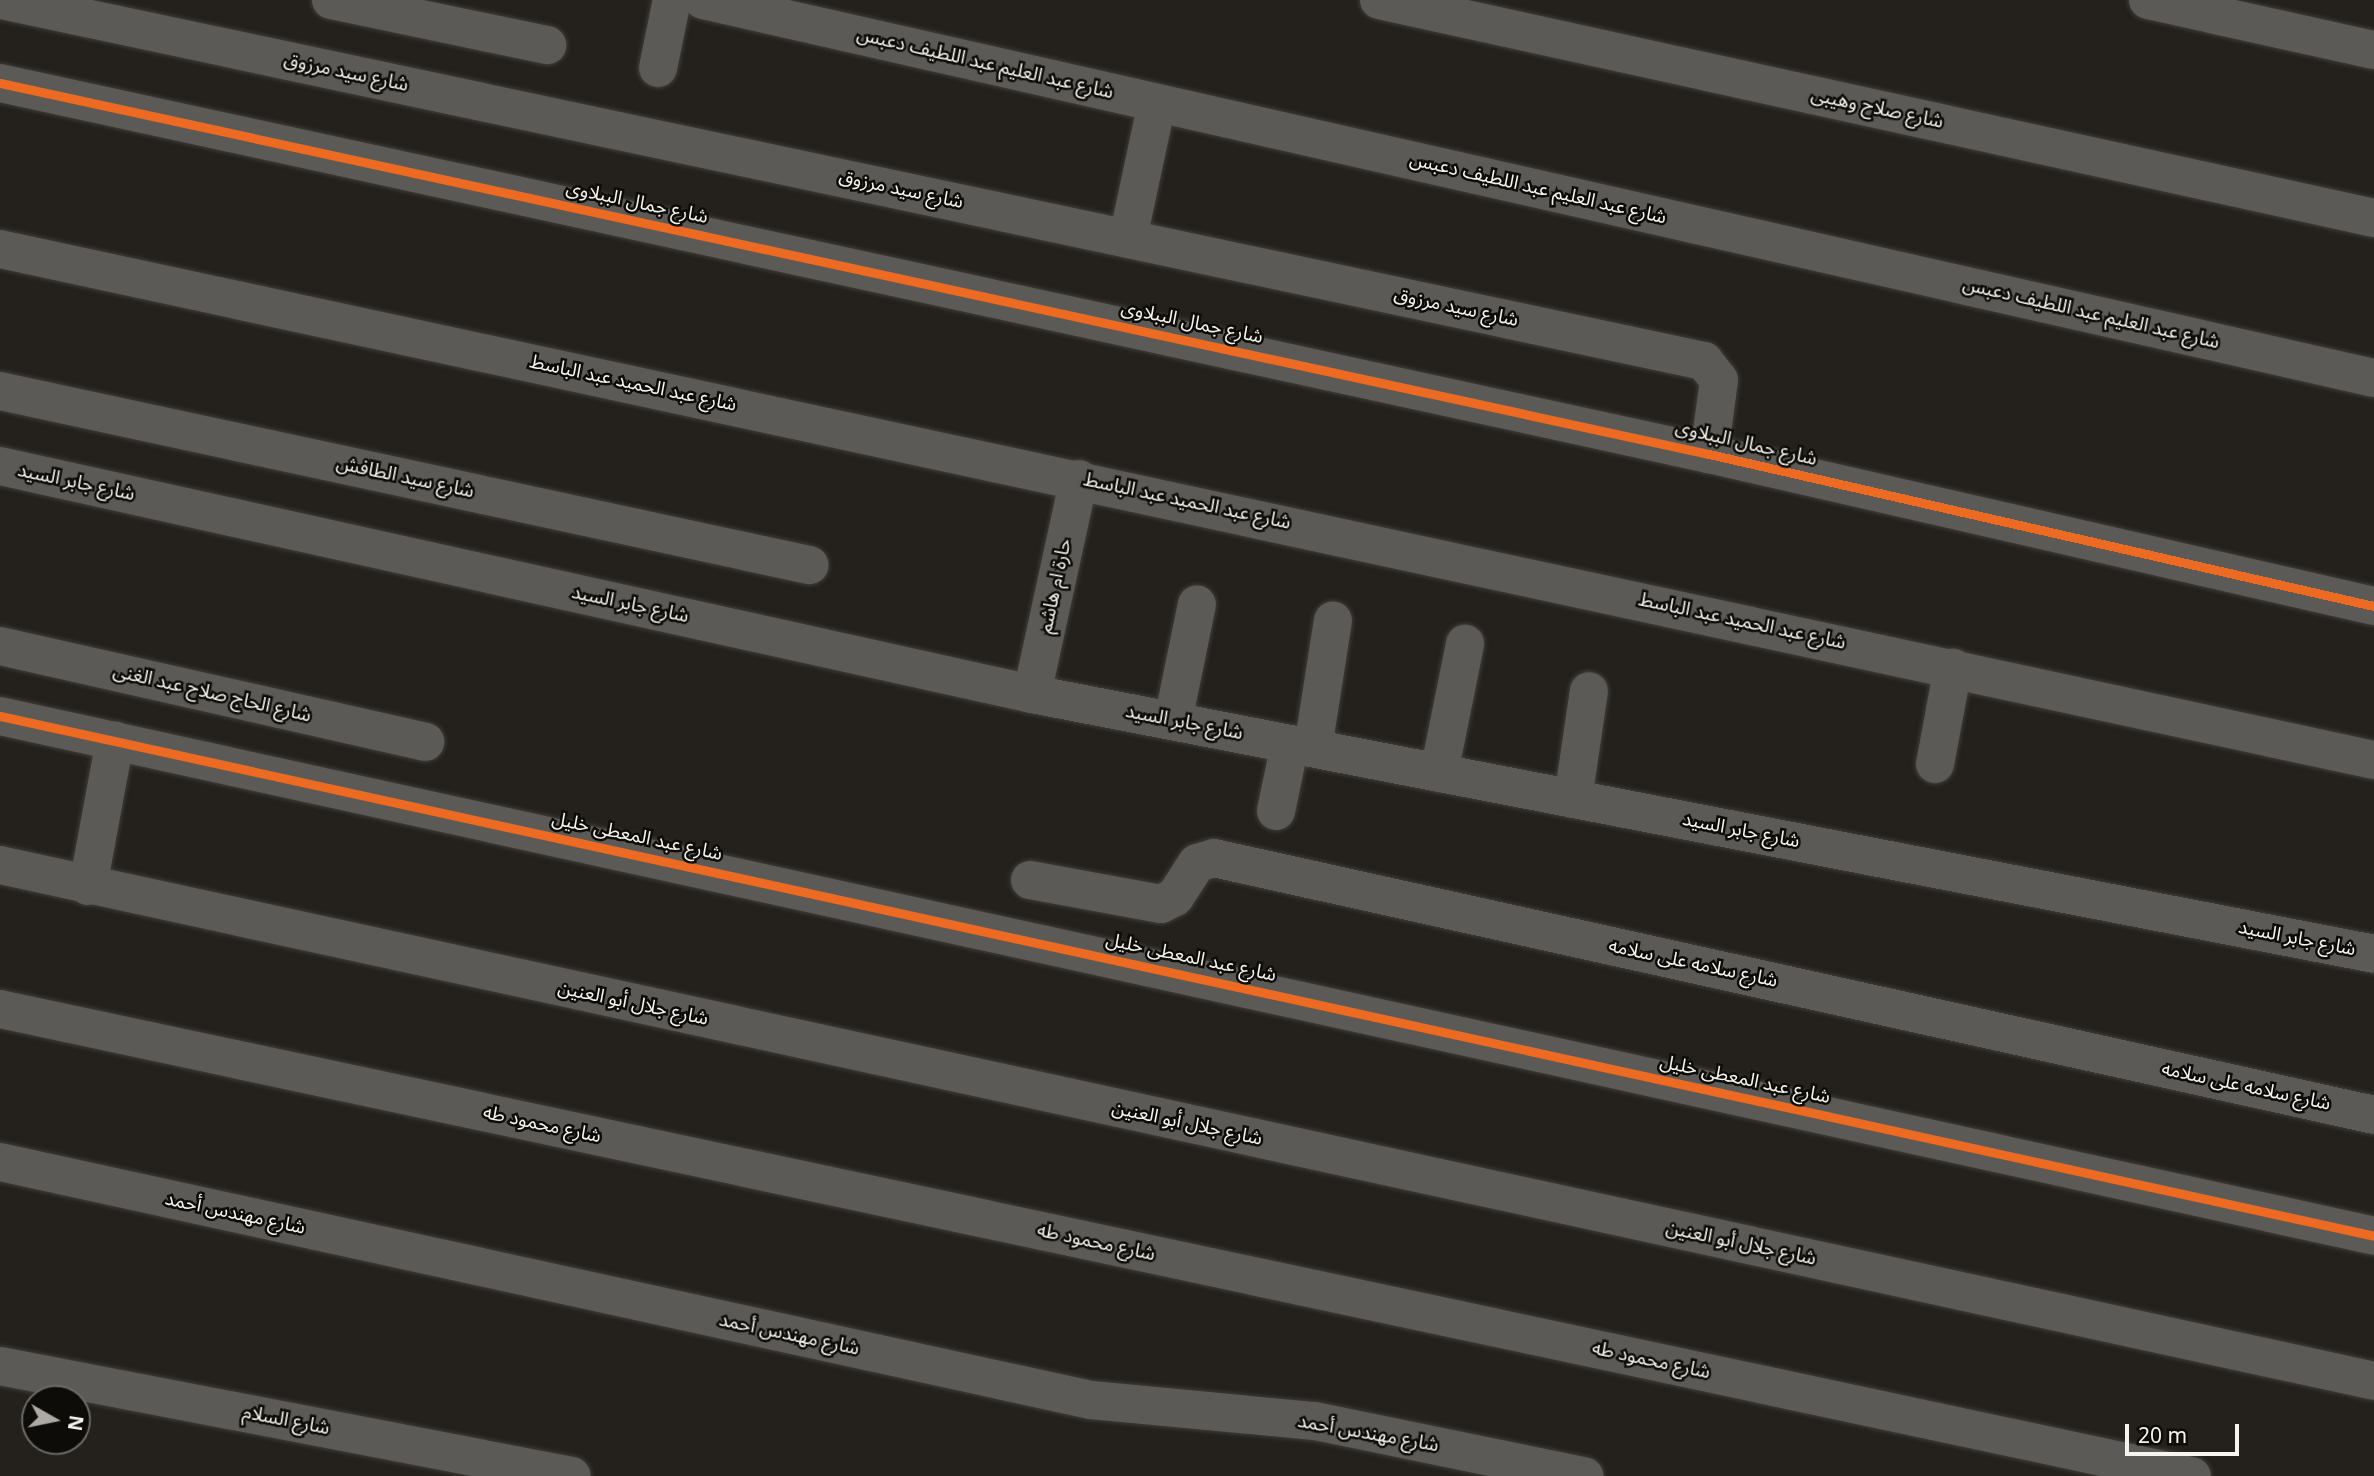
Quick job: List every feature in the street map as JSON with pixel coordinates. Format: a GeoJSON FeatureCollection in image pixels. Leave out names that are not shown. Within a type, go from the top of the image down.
{"type":"FeatureCollection","features":[{"type":"Feature","properties":{"kind":"street","name":"شارع سيد مرزوق"},"geometry":{"type":"LineString","coordinates":[[1,0],[1704,361],[1718,380],[1709,454]]}},
{"type":"Feature","properties":{"kind":"street"},"geometry":{"type":"LineString","coordinates":[[331,0],[547,45]]}},
{"type":"Feature","properties":{"kind":"street"},"geometry":{"type":"LineString","coordinates":[[658,68],[672,0]]}},
{"type":"Feature","properties":{"kind":"street","name":"شارع عبد العليم عبد اللطيف دعبس"},"geometry":{"type":"LineString","coordinates":[[703,0],[2374,379]]}},
{"type":"Feature","properties":{"kind":"street","name":"شارع صلاح وهيبى"},"geometry":{"type":"LineString","coordinates":[[1379,0],[2374,218]]}},
{"type":"Feature","properties":{"kind":"street"},"geometry":{"type":"LineString","coordinates":[[2147,0],[2374,50]]}},
{"type":"Feature","properties":{"kind":"street","name":"شارع جمال الببلاوى"},"geometry":{"type":"LineString","coordinates":[[0,83],[1709,454],[2374,606]]}},
{"type":"Feature","properties":{"kind":"street"},"geometry":{"type":"LineString","coordinates":[[1128,238],[1157,103]]}},
{"type":"Feature","properties":{"kind":"street","name":"شارع عبد الحميد عبد الباسط"},"geometry":{"type":"LineString","coordinates":[[0,249],[1079,479],[2374,760]]}},
{"type":"Feature","properties":{"kind":"street","name":"شارع سيد الطافش"},"geometry":{"type":"LineString","coordinates":[[0,391],[810,565]]}},
{"type":"Feature","properties":{"kind":"street","name":"شارع جابر السيد"},"geometry":{"type":"LineString","coordinates":[[0,466],[1032,694],[2374,954]]}},
{"type":"Feature","properties":{"kind":"street","name":"حارة ام هاشم"},"geometry":{"type":"LineString","coordinates":[[1032,694],[1079,479]]}},
{"type":"Feature","properties":{"kind":"street"},"geometry":{"type":"LineString","coordinates":[[1173,721],[1196,604]]}},
{"type":"Feature","properties":{"kind":"street"},"geometry":{"type":"LineString","coordinates":[[1276,811],[1301,746],[1333,621]]}},
{"type":"Feature","properties":{"kind":"street"},"geometry":{"type":"LineString","coordinates":[[1439,773],[1465,644]]}},
{"type":"Feature","properties":{"kind":"street","name":"شارع الحاج صلاح عبد الغنى"},"geometry":{"type":"LineString","coordinates":[[0,646],[425,742]]}},
{"type":"Feature","properties":{"kind":"street"},"geometry":{"type":"LineString","coordinates":[[1935,764],[1953,668]]}},
{"type":"Feature","properties":{"kind":"street"},"geometry":{"type":"LineString","coordinates":[[1573,799],[1589,691]]}},
{"type":"Feature","properties":{"kind":"street","name":"شارع عبد المعطى خليل"},"geometry":{"type":"LineString","coordinates":[[0,716],[2374,1236]]}},
{"type":"Feature","properties":{"kind":"street"},"geometry":{"type":"LineString","coordinates":[[88,886],[115,740]]}},
{"type":"Feature","properties":{"kind":"street","name":"شارع سلامه على سلامه"},"geometry":{"type":"LineString","coordinates":[[1030,880],[1161,904],[1175,897],[1197,863],[1214,858],[2374,1115]]}},
{"type":"Feature","properties":{"kind":"street","name":"شارع جلال أبو العنين"},"geometry":{"type":"LineString","coordinates":[[0,865],[2374,1381]]}},
{"type":"Feature","properties":{"kind":"street","name":"شارع محمود طه"},"geometry":{"type":"LineString","coordinates":[[0,1009],[2192,1476]]}},
{"type":"Feature","properties":{"kind":"street","name":"شارع مهندس أحمد"},"geometry":{"type":"LineString","coordinates":[[0,1162],[1091,1400],[1315,1421],[1584,1476]]}},
{"type":"Feature","properties":{"kind":"street","name":"شارع السلام"},"geometry":{"type":"LineString","coordinates":[[0,1366],[572,1476]]}},
{"type":"Feature","properties":{"kind":"cycle path"},"geometry":{"type":"LineString","coordinates":[[0,83],[1709,454],[2374,606]]}},
{"type":"Feature","properties":{"kind":"cycle path"},"geometry":{"type":"LineString","coordinates":[[0,716],[2374,1236]]}}]}
